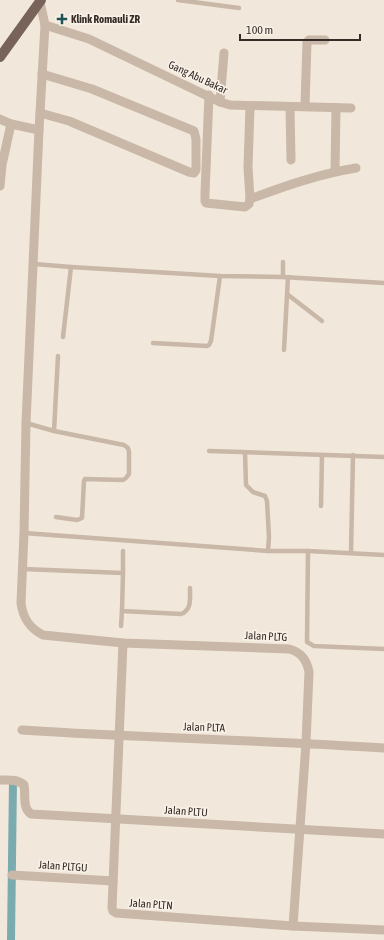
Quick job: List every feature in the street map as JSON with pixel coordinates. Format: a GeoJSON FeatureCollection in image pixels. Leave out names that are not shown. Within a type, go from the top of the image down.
{"type":"FeatureCollection","features":[{"type":"Feature","properties":{"kind":"main road"},"geometry":{"type":"LineString","coordinates":[[0,57],[41,1]]}},
{"type":"Feature","properties":{"kind":"street"},"geometry":{"type":"LineString","coordinates":[[23,570],[26,423],[45,25],[41,1]]}},
{"type":"Feature","properties":{"kind":"street","name":"Gang Abu Bakar"},"geometry":{"type":"LineString","coordinates":[[45,25],[89,39],[209,95],[220,102],[230,105],[250,107],[305,106],[351,108]]}},
{"type":"Feature","properties":{"kind":"street"},"geometry":{"type":"LineString","coordinates":[[305,106],[307,42],[309,40],[325,40]]}},
{"type":"Feature","properties":{"kind":"street"},"geometry":{"type":"LineString","coordinates":[[220,102],[224,54]]}},
{"type":"Feature","properties":{"kind":"street"},"geometry":{"type":"LineString","coordinates":[[40,113],[69,121],[189,172],[194,173],[196,170],[196,139],[194,131],[92,89],[42,74]]}},
{"type":"Feature","properties":{"kind":"street"},"geometry":{"type":"LineString","coordinates":[[209,95],[206,203],[248,205],[250,199],[248,167],[250,107]]}},
{"type":"Feature","properties":{"kind":"street"},"geometry":{"type":"LineString","coordinates":[[290,107],[291,160]]}},
{"type":"Feature","properties":{"kind":"street"},"geometry":{"type":"LineString","coordinates":[[335,171],[336,108]]}},
{"type":"Feature","properties":{"kind":"street"},"geometry":{"type":"LineString","coordinates":[[0,119],[10,124],[39,130]]}},
{"type":"Feature","properties":{"kind":"street"},"geometry":{"type":"LineString","coordinates":[[0,186],[2,165],[10,124]]}},
{"type":"Feature","properties":{"kind":"street"},"geometry":{"type":"LineString","coordinates":[[250,199],[304,180],[335,171],[356,168]]}},
{"type":"Feature","properties":{"kind":"street","name":"Jalan PLTG"},"geometry":{"type":"LineString","coordinates":[[23,570],[21,603],[22,613],[26,621],[36,632],[43,635],[122,643],[278,648],[289,649],[300,653],[306,661],[309,672],[306,743],[293,926]]}},
{"type":"Feature","properties":{"kind":"street","name":"Jalan PLTN"},"geometry":{"type":"LineString","coordinates":[[122,643],[113,911],[116,913],[293,926],[384,930]]}},
{"type":"Feature","properties":{"kind":"street","name":"Jalan PLTA"},"geometry":{"type":"LineString","coordinates":[[22,730],[384,748]]}},
{"type":"Feature","properties":{"kind":"street","name":"Jalan PLTU"},"geometry":{"type":"LineString","coordinates":[[0,780],[13,780],[21,782],[24,785],[25,808],[31,814],[384,834]]}},
{"type":"Feature","properties":{"kind":"street","name":"Jalan PLTGU"},"geometry":{"type":"LineString","coordinates":[[12,875],[113,881]]}},
{"type":"Feature","properties":{"kind":"lane"},"geometry":{"type":"LineString","coordinates":[[178,0],[239,8]]}},
{"type":"Feature","properties":{"kind":"lane"},"geometry":{"type":"LineString","coordinates":[[283,262],[283,277]]}},
{"type":"Feature","properties":{"kind":"lane"},"geometry":{"type":"LineString","coordinates":[[34,264],[220,276],[288,277],[384,283]]}},
{"type":"Feature","properties":{"kind":"lane"},"geometry":{"type":"LineString","coordinates":[[63,337],[71,267]]}},
{"type":"Feature","properties":{"kind":"lane"},"geometry":{"type":"LineString","coordinates":[[153,343],[207,346],[210,344],[220,276]]}},
{"type":"Feature","properties":{"kind":"lane"},"geometry":{"type":"LineString","coordinates":[[284,350],[288,277]]}},
{"type":"Feature","properties":{"kind":"lane"},"geometry":{"type":"LineString","coordinates":[[287,294],[322,321]]}},
{"type":"Feature","properties":{"kind":"lane"},"geometry":{"type":"LineString","coordinates":[[54,431],[58,356]]}},
{"type":"Feature","properties":{"kind":"lane"},"geometry":{"type":"LineString","coordinates":[[26,423],[54,431],[124,444],[128,448],[129,474],[125,479],[86,479],[84,481],[82,517],[80,519],[56,517]]}},
{"type":"Feature","properties":{"kind":"lane"},"geometry":{"type":"LineString","coordinates":[[209,452],[384,457]]}},
{"type":"Feature","properties":{"kind":"lane"},"geometry":{"type":"LineString","coordinates":[[245,453],[246,485],[253,492],[267,498],[269,537],[268,551]]}},
{"type":"Feature","properties":{"kind":"lane"},"geometry":{"type":"LineString","coordinates":[[321,506],[322,455]]}},
{"type":"Feature","properties":{"kind":"lane"},"geometry":{"type":"LineString","coordinates":[[352,554],[353,456]]}},
{"type":"Feature","properties":{"kind":"lane"},"geometry":{"type":"LineString","coordinates":[[24,533],[268,551],[308,551],[384,555]]}},
{"type":"Feature","properties":{"kind":"lane"},"geometry":{"type":"LineString","coordinates":[[121,626],[123,551]]}},
{"type":"Feature","properties":{"kind":"lane"},"geometry":{"type":"LineString","coordinates":[[308,551],[307,642],[314,646],[384,649]]}},
{"type":"Feature","properties":{"kind":"lane"},"geometry":{"type":"LineString","coordinates":[[23,570],[123,573]]}},
{"type":"Feature","properties":{"kind":"lane"},"geometry":{"type":"LineString","coordinates":[[122,611],[185,613],[190,604],[190,588]]}},
{"type":"Feature","properties":{"kind":"waterway"},"geometry":{"type":"LineString","coordinates":[[11,940],[13,780]]}},
{"type":"Feature","properties":{"kind":"place","name":"Klink Romauli ZR"},"geometry":{"type":"Point","coordinates":[62,19]}}]}
